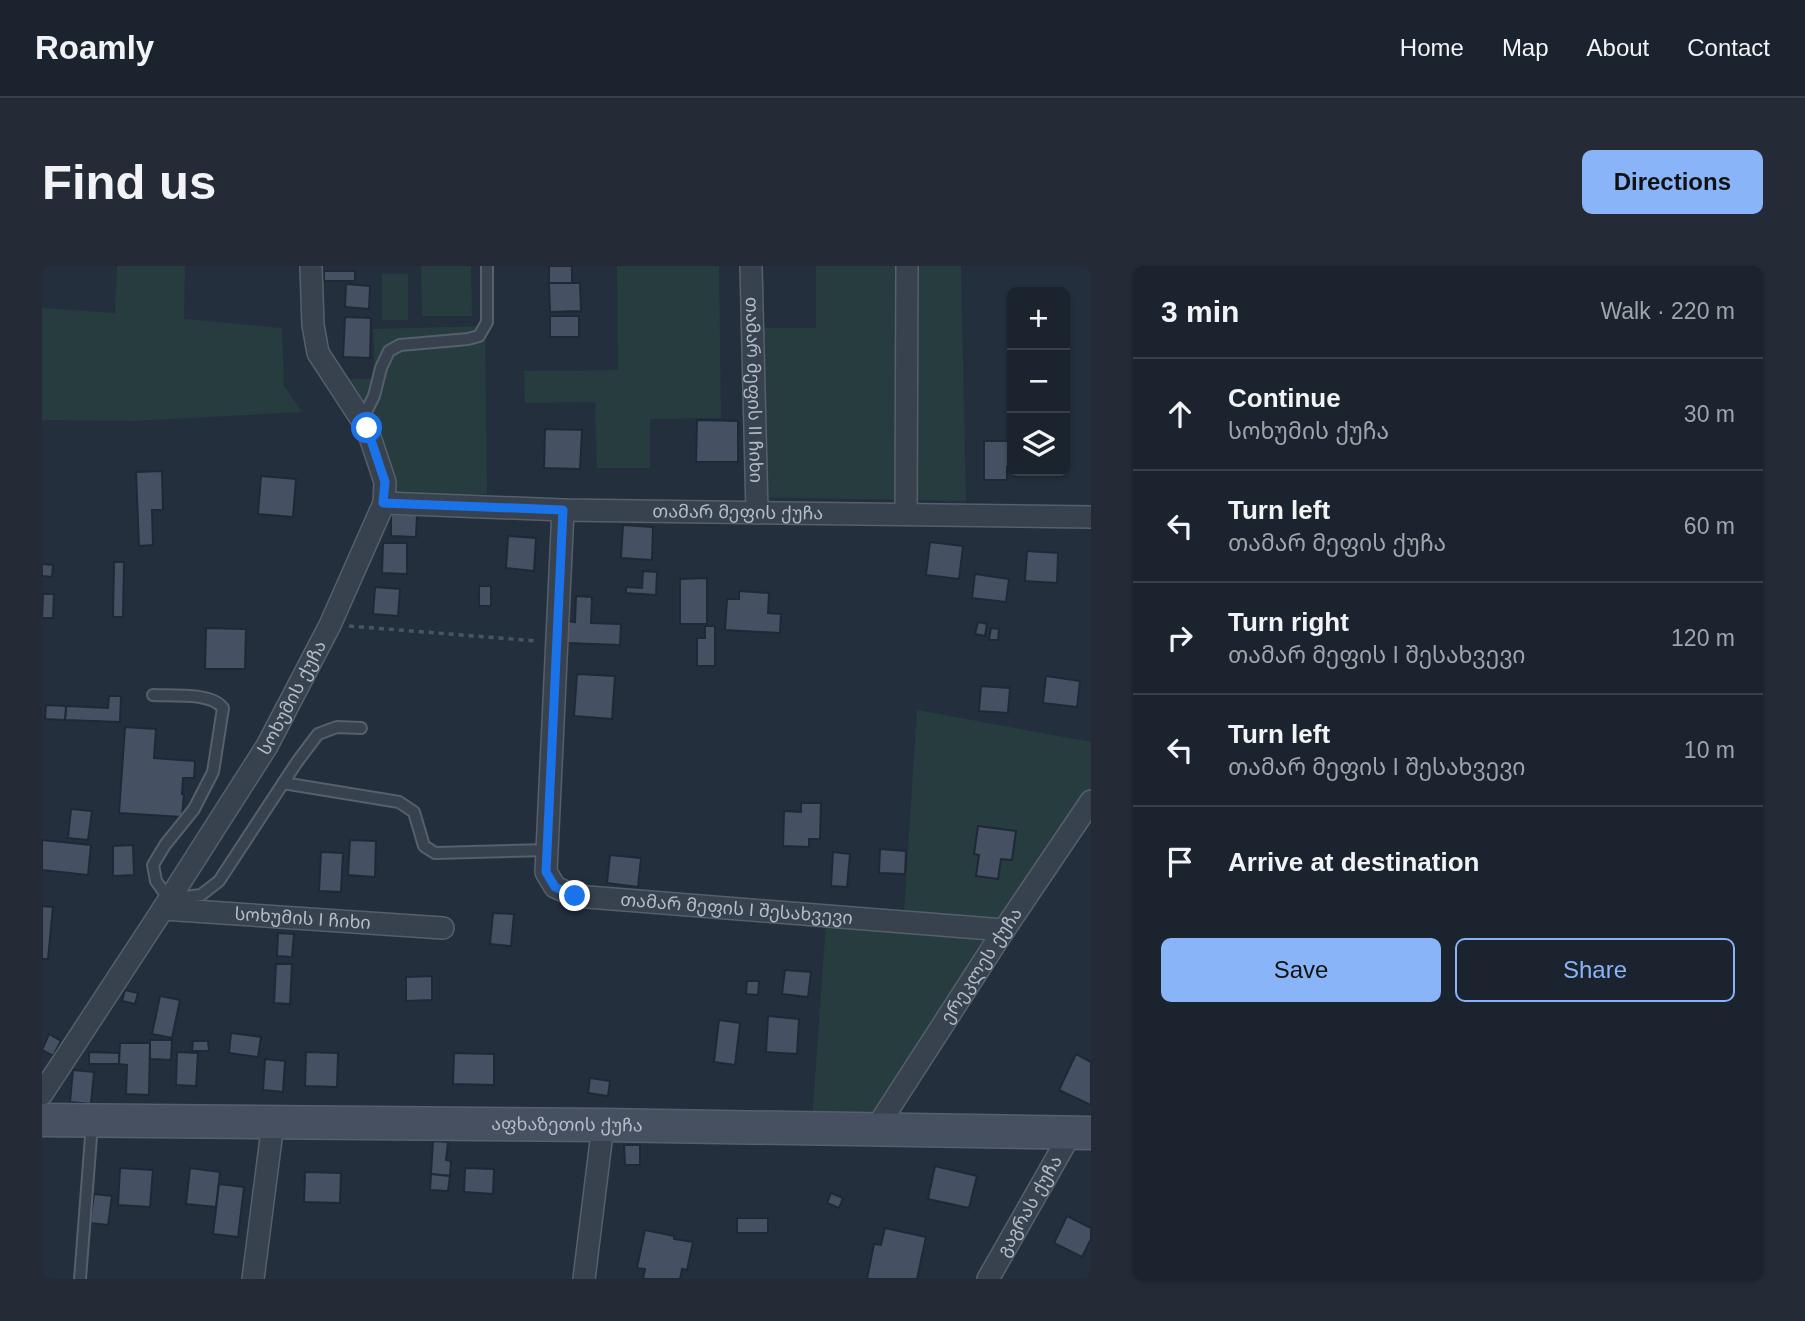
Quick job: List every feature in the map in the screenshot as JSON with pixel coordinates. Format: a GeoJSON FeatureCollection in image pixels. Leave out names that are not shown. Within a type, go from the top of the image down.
{"type":"FeatureCollection","features":[{"type":"Feature","properties":{"kind":"street","name":"სოხუმის ქუჩა"},"geometry":{"type":"LineString","coordinates":[[42,1094],[267,746],[330,625],[383,503],[385,482],[367,428],[318,353],[313,325],[311,266]]}},
{"type":"Feature","properties":{"kind":"street","name":"თამარ მეფის II ჩიხი"},"geometry":{"type":"LineString","coordinates":[[751,266],[757,513]]}},
{"type":"Feature","properties":{"kind":"street"},"geometry":{"type":"LineString","coordinates":[[906,514],[907,266]]}},
{"type":"Feature","properties":{"kind":"street","name":"თამარ მეფის ქუჩა"},"geometry":{"type":"LineString","coordinates":[[383,503],[563,510],[1091,517]]}},
{"type":"Feature","properties":{"kind":"street","name":"თამარ მეფის I შესახვევი"},"geometry":{"type":"LineString","coordinates":[[563,510],[546,872],[555,887],[575,896],[1004,930]]}},
{"type":"Feature","properties":{"kind":"street","name":"ერეკლეს ქუჩა"},"geometry":{"type":"LineString","coordinates":[[875,1130],[1091,801]]}},
{"type":"Feature","properties":{"kind":"street","name":"სოხუმის I ჩიხი"},"geometry":{"type":"LineString","coordinates":[[166,904],[443,928]]}},
{"type":"Feature","properties":{"kind":"street","name":"აფხაზეთის ქუჩა"},"geometry":{"type":"LineString","coordinates":[[42,1120],[1081,1133]]}},
{"type":"Feature","properties":{"kind":"street"},"geometry":{"type":"LineString","coordinates":[[253,1279],[273,1123]]}},
{"type":"Feature","properties":{"kind":"street"},"geometry":{"type":"LineString","coordinates":[[584,1279],[603,1125]]}},
{"type":"Feature","properties":{"kind":"street","name":"გაგრას ქუჩა"},"geometry":{"type":"LineString","coordinates":[[988,1279],[1081,1133]]}},
{"type":"Feature","properties":{"kind":"lane"},"geometry":{"type":"LineString","coordinates":[[362,420],[374,396],[380,368],[389,351],[400,345],[479,336],[486,322],[487,266]]}},
{"type":"Feature","properties":{"kind":"lane"},"geometry":{"type":"LineString","coordinates":[[153,695],[207,697],[218,701],[222,708],[213,772],[194,809],[165,845],[153,865],[156,881],[166,904],[201,895],[219,881],[318,734],[337,727],[361,728]]}},
{"type":"Feature","properties":{"kind":"lane"},"geometry":{"type":"LineString","coordinates":[[283,783],[400,802],[414,812],[424,846],[435,853],[547,850]]}},
{"type":"Feature","properties":{"kind":"lane"},"geometry":{"type":"LineString","coordinates":[[80,1279],[93,1121]]}},
{"type":"Feature","properties":{"kind":"path"},"geometry":{"type":"LineString","coordinates":[[330,625],[557,643]]}},
{"type":"Feature","properties":{"kind":"green space"},"geometry":{"type":"Polygon","coordinates":[[[117,266],[185,266],[184,319],[282,328],[284,386],[302,412],[133,421],[42,420],[42,308],[115,313],[117,266]]]}},
{"type":"Feature","properties":{"kind":"green space"},"geometry":{"type":"Polygon","coordinates":[[[421,266],[471,266],[472,316],[422,316],[421,266]]]}},
{"type":"Feature","properties":{"kind":"green space"},"geometry":{"type":"Polygon","coordinates":[[[617,266],[719,266],[721,418],[650,419],[650,468],[597,468],[595,402],[525,403],[524,371],[618,370],[617,266]]]}},
{"type":"Feature","properties":{"kind":"green space"},"geometry":{"type":"Polygon","coordinates":[[[816,266],[961,266],[966,501],[749,497],[748,328],[816,328],[816,266]]]}},
{"type":"Feature","properties":{"kind":"green space"},"geometry":{"type":"Polygon","coordinates":[[[382,274],[408,274],[408,320],[382,320],[382,274]]]}},
{"type":"Feature","properties":{"kind":"green space"},"geometry":{"type":"Polygon","coordinates":[[[485,326],[487,494],[399,497],[389,484],[345,379],[375,379],[373,329],[485,326]]]}},
{"type":"Feature","properties":{"kind":"green space"},"geometry":{"type":"Polygon","coordinates":[[[917,710],[1091,742],[1091,789],[1003,922],[904,913],[917,710]]]}},
{"type":"Feature","properties":{"kind":"green space"},"geometry":{"type":"Polygon","coordinates":[[[826,923],[982,935],[985,943],[870,1119],[812,1121],[826,923]]]}},
{"type":"Feature","properties":{"kind":"building"},"geometry":{"type":"Polygon","coordinates":[[[549,266],[572,266],[572,283],[549,283],[549,266]]]}},
{"type":"Feature","properties":{"kind":"building"},"geometry":{"type":"Polygon","coordinates":[[[324,271],[355,271],[355,281],[324,281],[324,271]]]}},
{"type":"Feature","properties":{"kind":"building"},"geometry":{"type":"Polygon","coordinates":[[[549,283],[580,283],[581,311],[550,312],[549,283]]]}},
{"type":"Feature","properties":{"kind":"building"},"geometry":{"type":"Polygon","coordinates":[[[346,284],[370,286],[369,309],[345,307],[346,284]]]}},
{"type":"Feature","properties":{"kind":"building"},"geometry":{"type":"Polygon","coordinates":[[[550,316],[579,316],[579,337],[550,337],[550,316]]]}},
{"type":"Feature","properties":{"kind":"building"},"geometry":{"type":"Polygon","coordinates":[[[345,317],[371,318],[370,358],[343,357],[345,317]]]}},
{"type":"Feature","properties":{"kind":"building"},"geometry":{"type":"Polygon","coordinates":[[[697,420],[738,421],[738,462],[696,462],[697,420]]]}},
{"type":"Feature","properties":{"kind":"building"},"geometry":{"type":"Polygon","coordinates":[[[545,429],[582,430],[580,469],[544,468],[545,429]]]}},
{"type":"Feature","properties":{"kind":"building"},"geometry":{"type":"Polygon","coordinates":[[[984,441],[1007,441],[1007,480],[984,480],[984,441]]]}},
{"type":"Feature","properties":{"kind":"building"},"geometry":{"type":"Polygon","coordinates":[[[162,471],[163,510],[152,510],[153,545],[139,546],[136,472],[162,471]]]}},
{"type":"Feature","properties":{"kind":"building"},"geometry":{"type":"Polygon","coordinates":[[[261,476],[296,479],[293,517],[258,514],[261,476]]]}},
{"type":"Feature","properties":{"kind":"building"},"geometry":{"type":"Polygon","coordinates":[[[391,514],[417,515],[416,537],[391,536],[391,514]]]}},
{"type":"Feature","properties":{"kind":"building"},"geometry":{"type":"Polygon","coordinates":[[[623,525],[653,527],[652,560],[621,558],[623,525]]]}},
{"type":"Feature","properties":{"kind":"building"},"geometry":{"type":"Polygon","coordinates":[[[508,536],[536,538],[534,571],[506,568],[508,536]]]}},
{"type":"Feature","properties":{"kind":"building"},"geometry":{"type":"Polygon","coordinates":[[[930,542],[963,546],[959,579],[926,575],[930,542]]]}},
{"type":"Feature","properties":{"kind":"building"},"geometry":{"type":"Polygon","coordinates":[[[383,543],[407,543],[407,574],[382,573],[383,543]]]}},
{"type":"Feature","properties":{"kind":"building"},"geometry":{"type":"Polygon","coordinates":[[[1027,551],[1058,553],[1057,583],[1025,581],[1027,551]]]}},
{"type":"Feature","properties":{"kind":"building"},"geometry":{"type":"Polygon","coordinates":[[[114,562],[124,562],[123,617],[113,617],[114,562]]]}},
{"type":"Feature","properties":{"kind":"building"},"geometry":{"type":"Polygon","coordinates":[[[42,564],[53,565],[52,577],[42,576],[42,564]]]}},
{"type":"Feature","properties":{"kind":"building"},"geometry":{"type":"Polygon","coordinates":[[[643,571],[657,572],[656,595],[626,593],[626,587],[642,588],[643,571]]]}},
{"type":"Feature","properties":{"kind":"building"},"geometry":{"type":"Polygon","coordinates":[[[975,574],[1009,579],[1006,602],[972,598],[975,574]]]}},
{"type":"Feature","properties":{"kind":"building"},"geometry":{"type":"Polygon","coordinates":[[[707,578],[707,624],[680,624],[680,579],[707,578]]]}},
{"type":"Feature","properties":{"kind":"building"},"geometry":{"type":"Polygon","coordinates":[[[479,586],[491,586],[491,606],[479,606],[479,586]]]}},
{"type":"Feature","properties":{"kind":"building"},"geometry":{"type":"Polygon","coordinates":[[[375,587],[400,589],[398,616],[373,614],[375,587]]]}},
{"type":"Feature","properties":{"kind":"building"},"geometry":{"type":"Polygon","coordinates":[[[739,591],[769,593],[768,613],[781,614],[780,633],[725,630],[727,599],[739,599],[739,591]]]}},
{"type":"Feature","properties":{"kind":"building"},"geometry":{"type":"Polygon","coordinates":[[[43,594],[54,594],[53,618],[42,618],[43,594]]]}},
{"type":"Feature","properties":{"kind":"building"},"geometry":{"type":"Polygon","coordinates":[[[576,596],[592,597],[591,623],[621,624],[620,645],[567,643],[568,621],[575,622],[576,596]]]}},
{"type":"Feature","properties":{"kind":"building"},"geometry":{"type":"Polygon","coordinates":[[[978,622],[987,624],[985,636],[975,634],[978,622]]]}},
{"type":"Feature","properties":{"kind":"building"},"geometry":{"type":"Polygon","coordinates":[[[705,626],[715,626],[715,666],[697,666],[697,638],[705,638],[705,626]]]}},
{"type":"Feature","properties":{"kind":"building"},"geometry":{"type":"Polygon","coordinates":[[[206,628],[246,629],[245,669],[205,669],[206,628]]]}},
{"type":"Feature","properties":{"kind":"building"},"geometry":{"type":"Polygon","coordinates":[[[991,628],[999,629],[998,640],[989,640],[991,628]]]}},
{"type":"Feature","properties":{"kind":"building"},"geometry":{"type":"Polygon","coordinates":[[[577,674],[615,676],[612,719],[574,716],[577,674]]]}},
{"type":"Feature","properties":{"kind":"building"},"geometry":{"type":"Polygon","coordinates":[[[1046,676],[1080,681],[1077,707],[1043,703],[1046,676]]]}},
{"type":"Feature","properties":{"kind":"building"},"geometry":{"type":"Polygon","coordinates":[[[981,686],[1010,688],[1008,713],[979,711],[981,686]]]}},
{"type":"Feature","properties":{"kind":"building"},"geometry":{"type":"Polygon","coordinates":[[[109,696],[121,696],[120,722],[65,720],[66,706],[108,708],[109,696]]]}},
{"type":"Feature","properties":{"kind":"building"},"geometry":{"type":"Polygon","coordinates":[[[46,705],[66,706],[65,720],[45,719],[46,705]]]}},
{"type":"Feature","properties":{"kind":"building"},"geometry":{"type":"Polygon","coordinates":[[[125,727],[156,729],[154,758],[195,761],[194,778],[183,778],[182,817],[119,813],[125,727]]]}},
{"type":"Feature","properties":{"kind":"building"},"geometry":{"type":"Polygon","coordinates":[[[801,803],[821,803],[820,839],[809,839],[809,847],[783,846],[784,811],[801,812],[801,803]]]}},
{"type":"Feature","properties":{"kind":"building"},"geometry":{"type":"Polygon","coordinates":[[[71,809],[92,811],[88,840],[68,838],[71,809]]]}},
{"type":"Feature","properties":{"kind":"building"},"geometry":{"type":"Polygon","coordinates":[[[978,826],[1016,831],[1012,860],[1001,859],[998,879],[976,876],[979,855],[974,854],[978,826]]]}},
{"type":"Feature","properties":{"kind":"building"},"geometry":{"type":"Polygon","coordinates":[[[42,840],[91,845],[88,875],[42,870],[42,840]]]}},
{"type":"Feature","properties":{"kind":"building"},"geometry":{"type":"Polygon","coordinates":[[[350,840],[376,841],[375,877],[348,875],[350,840]]]}},
{"type":"Feature","properties":{"kind":"building"},"geometry":{"type":"Polygon","coordinates":[[[133,845],[134,875],[113,876],[113,846],[133,845]]]}},
{"type":"Feature","properties":{"kind":"building"},"geometry":{"type":"Polygon","coordinates":[[[880,849],[906,851],[905,874],[879,873],[880,849]]]}},
{"type":"Feature","properties":{"kind":"building"},"geometry":{"type":"Polygon","coordinates":[[[321,852],[343,853],[341,892],[319,891],[321,852]]]}},
{"type":"Feature","properties":{"kind":"building"},"geometry":{"type":"Polygon","coordinates":[[[833,852],[850,854],[847,887],[831,886],[833,852]]]}},
{"type":"Feature","properties":{"kind":"building"},"geometry":{"type":"Polygon","coordinates":[[[610,855],[641,858],[638,887],[607,883],[610,855]]]}},
{"type":"Feature","properties":{"kind":"building"},"geometry":{"type":"Polygon","coordinates":[[[42,906],[53,907],[48,959],[42,959],[42,906]]]}},
{"type":"Feature","properties":{"kind":"building"},"geometry":{"type":"Polygon","coordinates":[[[493,913],[514,914],[511,946],[490,944],[493,913]]]}},
{"type":"Feature","properties":{"kind":"building"},"geometry":{"type":"Polygon","coordinates":[[[278,933],[294,934],[292,957],[277,956],[278,933]]]}},
{"type":"Feature","properties":{"kind":"building"},"geometry":{"type":"Polygon","coordinates":[[[276,964],[292,964],[290,1004],[274,1003],[276,964]]]}},
{"type":"Feature","properties":{"kind":"building"},"geometry":{"type":"Polygon","coordinates":[[[785,970],[811,972],[808,997],[782,994],[785,970]]]}},
{"type":"Feature","properties":{"kind":"building"},"geometry":{"type":"Polygon","coordinates":[[[432,976],[432,1000],[406,1001],[406,977],[432,976]]]}},
{"type":"Feature","properties":{"kind":"building"},"geometry":{"type":"Polygon","coordinates":[[[747,981],[759,981],[758,995],[746,994],[747,981]]]}},
{"type":"Feature","properties":{"kind":"building"},"geometry":{"type":"Polygon","coordinates":[[[125,990],[138,993],[135,1004],[122,1001],[125,990]]]}},
{"type":"Feature","properties":{"kind":"building"},"geometry":{"type":"Polygon","coordinates":[[[160,996],[180,1000],[172,1038],[152,1034],[160,996]]]}},
{"type":"Feature","properties":{"kind":"building"},"geometry":{"type":"Polygon","coordinates":[[[768,1016],[799,1019],[797,1054],[766,1052],[768,1016]]]}},
{"type":"Feature","properties":{"kind":"building"},"geometry":{"type":"Polygon","coordinates":[[[719,1020],[740,1023],[735,1065],[714,1062],[719,1020]]]}},
{"type":"Feature","properties":{"kind":"building"},"geometry":{"type":"Polygon","coordinates":[[[231,1033],[261,1037],[258,1057],[229,1053],[231,1033]]]}},
{"type":"Feature","properties":{"kind":"building"},"geometry":{"type":"Polygon","coordinates":[[[49,1034],[61,1041],[53,1056],[42,1050],[49,1034]]]}},
{"type":"Feature","properties":{"kind":"building"},"geometry":{"type":"Polygon","coordinates":[[[150,1040],[172,1040],[171,1060],[150,1059],[150,1040]]]}},
{"type":"Feature","properties":{"kind":"building"},"geometry":{"type":"Polygon","coordinates":[[[193,1041],[208,1041],[209,1051],[192,1051],[193,1041]]]}},
{"type":"Feature","properties":{"kind":"building"},"geometry":{"type":"Polygon","coordinates":[[[120,1043],[150,1043],[149,1095],[126,1094],[127,1065],[119,1064],[120,1043]]]}},
{"type":"Feature","properties":{"kind":"building"},"geometry":{"type":"Polygon","coordinates":[[[89,1052],[119,1053],[119,1064],[89,1064],[89,1052]]]}},
{"type":"Feature","properties":{"kind":"building"},"geometry":{"type":"Polygon","coordinates":[[[177,1052],[198,1053],[196,1086],[176,1085],[177,1052]]]}},
{"type":"Feature","properties":{"kind":"building"},"geometry":{"type":"Polygon","coordinates":[[[306,1052],[338,1053],[337,1087],[305,1086],[306,1052]]]}},
{"type":"Feature","properties":{"kind":"building"},"geometry":{"type":"Polygon","coordinates":[[[454,1053],[494,1054],[494,1085],[453,1084],[454,1053]]]}},
{"type":"Feature","properties":{"kind":"building"},"geometry":{"type":"Polygon","coordinates":[[[1076,1054],[1091,1062],[1091,1105],[1059,1090],[1076,1054]]]}},
{"type":"Feature","properties":{"kind":"building"},"geometry":{"type":"Polygon","coordinates":[[[265,1059],[285,1061],[283,1092],[263,1090],[265,1059]]]}},
{"type":"Feature","properties":{"kind":"building"},"geometry":{"type":"Polygon","coordinates":[[[73,1070],[94,1072],[91,1104],[70,1102],[73,1070]]]}},
{"type":"Feature","properties":{"kind":"building"},"geometry":{"type":"Polygon","coordinates":[[[590,1078],[610,1081],[608,1096],[588,1093],[590,1078]]]}},
{"type":"Feature","properties":{"kind":"building"},"geometry":{"type":"Polygon","coordinates":[[[433,1141],[448,1142],[446,1160],[451,1161],[450,1176],[431,1174],[433,1141]]]}},
{"type":"Feature","properties":{"kind":"building"},"geometry":{"type":"Polygon","coordinates":[[[624,1145],[640,1145],[640,1165],[625,1165],[624,1145]]]}},
{"type":"Feature","properties":{"kind":"building"},"geometry":{"type":"Polygon","coordinates":[[[935,1166],[977,1176],[969,1208],[928,1199],[935,1166]]]}},
{"type":"Feature","properties":{"kind":"building"},"geometry":{"type":"Polygon","coordinates":[[[120,1168],[153,1170],[150,1207],[118,1205],[120,1168]]]}},
{"type":"Feature","properties":{"kind":"building"},"geometry":{"type":"Polygon","coordinates":[[[190,1168],[220,1172],[216,1207],[186,1204],[190,1168]]]}},
{"type":"Feature","properties":{"kind":"building"},"geometry":{"type":"Polygon","coordinates":[[[465,1168],[494,1169],[493,1194],[464,1192],[465,1168]]]}},
{"type":"Feature","properties":{"kind":"building"},"geometry":{"type":"Polygon","coordinates":[[[305,1172],[341,1173],[340,1203],[304,1202],[305,1172]]]}},
{"type":"Feature","properties":{"kind":"building"},"geometry":{"type":"Polygon","coordinates":[[[431,1174],[450,1176],[448,1191],[430,1190],[431,1174]]]}},
{"type":"Feature","properties":{"kind":"building"},"geometry":{"type":"Polygon","coordinates":[[[219,1184],[244,1187],[238,1237],[213,1234],[219,1184]]]}},
{"type":"Feature","properties":{"kind":"building"},"geometry":{"type":"Polygon","coordinates":[[[831,1193],[843,1198],[839,1208],[827,1203],[831,1193]]]}},
{"type":"Feature","properties":{"kind":"building"},"geometry":{"type":"Polygon","coordinates":[[[94,1194],[112,1196],[108,1225],[90,1223],[94,1194]]]}},
{"type":"Feature","properties":{"kind":"building"},"geometry":{"type":"Polygon","coordinates":[[[1067,1216],[1091,1228],[1091,1239],[1082,1257],[1054,1243],[1067,1216]]]}},
{"type":"Feature","properties":{"kind":"building"},"geometry":{"type":"Polygon","coordinates":[[[737,1218],[768,1218],[768,1233],[737,1233],[737,1218]]]}},
{"type":"Feature","properties":{"kind":"building"},"geometry":{"type":"Polygon","coordinates":[[[885,1228],[926,1237],[917,1279],[867,1279],[874,1244],[881,1245],[885,1228]]]}},
{"type":"Feature","properties":{"kind":"building"},"geometry":{"type":"Polygon","coordinates":[[[645,1230],[693,1242],[687,1270],[682,1269],[680,1279],[643,1279],[645,1269],[637,1268],[645,1230]]]}},
{"type":"Feature","properties":{"kind":"route"},"geometry":{"type":"LineString","coordinates":[[367,428],[385,482],[383,503],[563,510],[546,872],[555,887],[575,896]]}}]}
